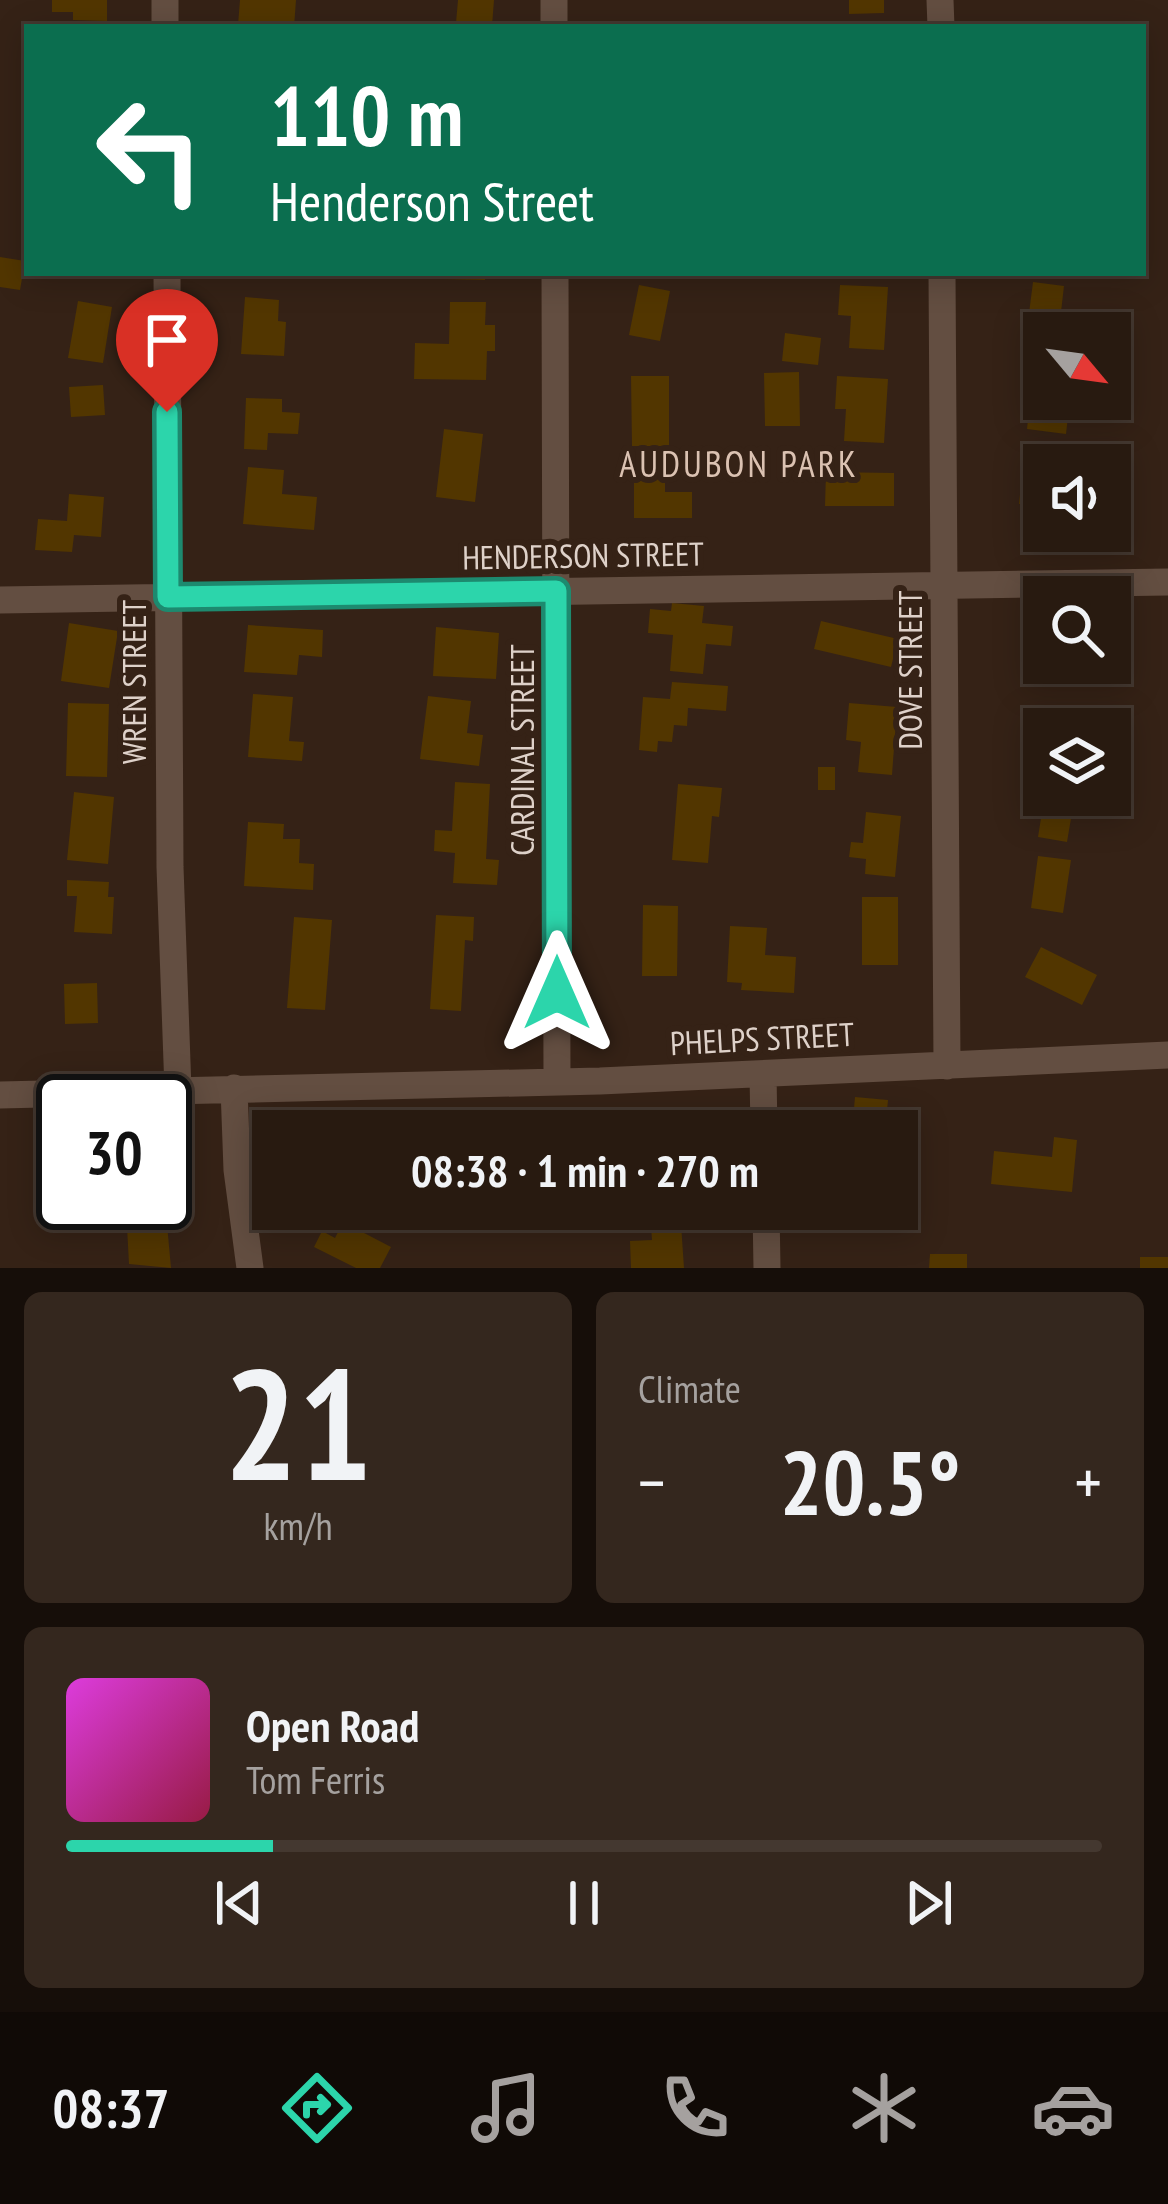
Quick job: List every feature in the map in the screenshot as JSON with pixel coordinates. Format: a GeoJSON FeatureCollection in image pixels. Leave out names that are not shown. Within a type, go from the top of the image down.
{"type":"FeatureCollection","features":[{"type":"Feature","properties":{"kind":"street","name":"WREN STREET"},"geometry":{"type":"LineString","coordinates":[[166,276],[170,867],[177,1074]]}},
{"type":"Feature","properties":{"kind":"street","name":"CARDINAL STREET"},"geometry":{"type":"LineString","coordinates":[[555,276],[557,1082]]}},
{"type":"Feature","properties":{"kind":"street","name":"DOVE STREET"},"geometry":{"type":"LineString","coordinates":[[942,276],[947,1066]]}},
{"type":"Feature","properties":{"kind":"street","name":"HENDERSON STREET"},"geometry":{"type":"LineString","coordinates":[[0,600],[1168,582]]}},
{"type":"Feature","properties":{"kind":"street","name":"PHELPS STREET"},"geometry":{"type":"LineString","coordinates":[[192,1090],[557,1082],[1168,1055]]}},
{"type":"Feature","properties":{"kind":"street"},"geometry":{"type":"LineString","coordinates":[[763,1074],[764,1110]]}},
{"type":"Feature","properties":{"kind":"street"},"geometry":{"type":"LineString","coordinates":[[235,1088],[237,1170],[250,1268]]}},
{"type":"Feature","properties":{"kind":"street","name":"PHELPS STREET"},"geometry":{"type":"LineString","coordinates":[[0,1095],[36,1094]]}},
{"type":"Feature","properties":{"kind":"street"},"geometry":{"type":"LineString","coordinates":[[766,1230],[767,1268]]}},
{"type":"Feature","properties":{"kind":"building"},"geometry":{"type":"Polygon","coordinates":[[[52,0],[107,0],[107,21],[73,20],[73,12],[52,12],[52,0]]]}},
{"type":"Feature","properties":{"kind":"building"},"geometry":{"type":"Polygon","coordinates":[[[240,0],[296,0],[294,24],[238,24],[240,0]]]}},
{"type":"Feature","properties":{"kind":"building"},"geometry":{"type":"Polygon","coordinates":[[[458,0],[494,0],[492,24],[456,23],[458,0]]]}},
{"type":"Feature","properties":{"kind":"building"},"geometry":{"type":"Polygon","coordinates":[[[849,0],[884,0],[884,13],[849,14],[849,0]]]}},
{"type":"Feature","properties":{"kind":"building"},"geometry":{"type":"Polygon","coordinates":[[[0,257],[24,261],[20,290],[0,287],[0,257]]]}},
{"type":"Feature","properties":{"kind":"building"},"geometry":{"type":"Polygon","coordinates":[[[444,276],[485,276],[485,280],[444,276]]]}},
{"type":"Feature","properties":{"kind":"building"},"geometry":{"type":"Polygon","coordinates":[[[1033,282],[1064,286],[1061,312],[1029,312],[1033,282]]]}},
{"type":"Feature","properties":{"kind":"building"},"geometry":{"type":"Polygon","coordinates":[[[639,285],[670,291],[660,341],[629,335],[639,285]]]}},
{"type":"Feature","properties":{"kind":"building"},"geometry":{"type":"Polygon","coordinates":[[[840,285],[888,287],[884,350],[849,348],[851,316],[838,315],[840,285]]]}},
{"type":"Feature","properties":{"kind":"building"},"geometry":{"type":"Polygon","coordinates":[[[245,297],[279,300],[278,321],[286,322],[284,356],[241,354],[245,297]]]}},
{"type":"Feature","properties":{"kind":"building"},"geometry":{"type":"Polygon","coordinates":[[[78,301],[112,307],[103,363],[68,358],[78,301]]]}},
{"type":"Feature","properties":{"kind":"building"},"geometry":{"type":"Polygon","coordinates":[[[450,302],[486,302],[485,325],[495,325],[495,351],[487,351],[486,380],[414,379],[415,343],[449,344],[450,302]]]}},
{"type":"Feature","properties":{"kind":"building"},"geometry":{"type":"Polygon","coordinates":[[[785,333],[821,338],[818,365],[782,361],[785,333]]]}},
{"type":"Feature","properties":{"kind":"building"},"geometry":{"type":"Polygon","coordinates":[[[799,372],[800,426],[765,426],[764,373],[799,372]]]}},
{"type":"Feature","properties":{"kind":"building"},"geometry":{"type":"Polygon","coordinates":[[[631,376],[669,376],[669,446],[632,446],[631,376]]]}},
{"type":"Feature","properties":{"kind":"building"},"geometry":{"type":"Polygon","coordinates":[[[837,376],[888,379],[884,443],[844,441],[846,409],[835,409],[837,376]]]}},
{"type":"Feature","properties":{"kind":"building"},"geometry":{"type":"Polygon","coordinates":[[[103,385],[105,415],[71,417],[69,387],[103,385]]]}},
{"type":"Feature","properties":{"kind":"building"},"geometry":{"type":"Polygon","coordinates":[[[246,398],[282,399],[282,412],[300,413],[298,434],[268,433],[267,450],[244,449],[246,398]]]}},
{"type":"Feature","properties":{"kind":"building"},"geometry":{"type":"Polygon","coordinates":[[[1028,420],[1068,420],[1066,434],[1027,429],[1028,420]]]}},
{"type":"Feature","properties":{"kind":"building"},"geometry":{"type":"Polygon","coordinates":[[[444,429],[483,434],[475,502],[436,497],[444,429]]]}},
{"type":"Feature","properties":{"kind":"building"},"geometry":{"type":"Polygon","coordinates":[[[634,465],[665,465],[665,492],[692,492],[692,518],[634,518],[634,465]]]}},
{"type":"Feature","properties":{"kind":"building"},"geometry":{"type":"Polygon","coordinates":[[[248,467],[284,470],[282,494],[317,497],[314,530],[243,524],[248,467]]]}},
{"type":"Feature","properties":{"kind":"building"},"geometry":{"type":"Polygon","coordinates":[[[826,472],[894,473],[894,506],[825,506],[826,472]]]}},
{"type":"Feature","properties":{"kind":"building"},"geometry":{"type":"Polygon","coordinates":[[[69,494],[104,497],[101,537],[74,535],[72,552],[35,550],[38,519],[67,521],[69,494]]]}},
{"type":"Feature","properties":{"kind":"building"},"geometry":{"type":"Polygon","coordinates":[[[672,603],[704,606],[702,623],[733,626],[731,646],[706,644],[703,674],[670,671],[673,635],[648,633],[650,609],[671,611],[672,603]]]}},
{"type":"Feature","properties":{"kind":"building"},"geometry":{"type":"Polygon","coordinates":[[[821,621],[898,639],[891,667],[814,649],[821,621]]]}},
{"type":"Feature","properties":{"kind":"building"},"geometry":{"type":"Polygon","coordinates":[[[69,623],[118,631],[109,688],[61,681],[69,623]]]}},
{"type":"Feature","properties":{"kind":"building"},"geometry":{"type":"Polygon","coordinates":[[[248,625],[323,630],[322,657],[299,655],[297,675],[244,672],[248,625]]]}},
{"type":"Feature","properties":{"kind":"building"},"geometry":{"type":"Polygon","coordinates":[[[436,627],[499,633],[496,679],[433,676],[436,627]]]}},
{"type":"Feature","properties":{"kind":"building"},"geometry":{"type":"Polygon","coordinates":[[[672,682],[728,686],[726,711],[688,708],[687,726],[674,725],[672,742],[658,741],[657,752],[639,750],[643,697],[670,699],[672,682]]]}},
{"type":"Feature","properties":{"kind":"building"},"geometry":{"type":"Polygon","coordinates":[[[253,694],[293,697],[289,741],[304,742],[302,761],[248,757],[253,694]]]}},
{"type":"Feature","properties":{"kind":"building"},"geometry":{"type":"Polygon","coordinates":[[[428,696],[471,701],[467,733],[483,735],[479,766],[420,759],[428,696]]]}},
{"type":"Feature","properties":{"kind":"building"},"geometry":{"type":"Polygon","coordinates":[[[68,703],[109,704],[107,777],[66,776],[68,703]]]}},
{"type":"Feature","properties":{"kind":"building"},"geometry":{"type":"Polygon","coordinates":[[[849,703],[897,707],[892,775],[858,772],[861,742],[846,740],[849,703]]]}},
{"type":"Feature","properties":{"kind":"building"},"geometry":{"type":"Polygon","coordinates":[[[818,767],[835,767],[835,790],[818,790],[818,767]]]}},
{"type":"Feature","properties":{"kind":"building"},"geometry":{"type":"Polygon","coordinates":[[[455,782],[490,784],[486,859],[499,860],[497,885],[453,883],[455,853],[434,851],[435,830],[452,831],[455,782]]]}},
{"type":"Feature","properties":{"kind":"building"},"geometry":{"type":"Polygon","coordinates":[[[678,784],[722,788],[719,817],[712,816],[708,863],[672,860],[678,784]]]}},
{"type":"Feature","properties":{"kind":"building"},"geometry":{"type":"Polygon","coordinates":[[[74,792],[114,797],[108,864],[67,860],[74,792]]]}},
{"type":"Feature","properties":{"kind":"building"},"geometry":{"type":"Polygon","coordinates":[[[866,812],[901,816],[895,877],[865,874],[866,859],[849,857],[851,842],[863,843],[866,812]]]}},
{"type":"Feature","properties":{"kind":"building"},"geometry":{"type":"Polygon","coordinates":[[[1041,816],[1071,816],[1067,842],[1038,837],[1041,816]]]}},
{"type":"Feature","properties":{"kind":"building"},"geometry":{"type":"Polygon","coordinates":[[[248,822],[284,824],[283,839],[300,839],[299,863],[314,864],[313,890],[244,886],[248,822]]]}},
{"type":"Feature","properties":{"kind":"building"},"geometry":{"type":"Polygon","coordinates":[[[1038,856],[1071,860],[1063,913],[1031,908],[1038,856]]]}},
{"type":"Feature","properties":{"kind":"building"},"geometry":{"type":"Polygon","coordinates":[[[67,880],[109,882],[108,897],[114,897],[112,934],[74,932],[77,896],[67,896],[67,880]]]}},
{"type":"Feature","properties":{"kind":"building"},"geometry":{"type":"Polygon","coordinates":[[[862,897],[898,897],[898,965],[862,965],[862,897]]]}},
{"type":"Feature","properties":{"kind":"building"},"geometry":{"type":"Polygon","coordinates":[[[643,905],[678,906],[677,976],[642,976],[643,905]]]}},
{"type":"Feature","properties":{"kind":"building"},"geometry":{"type":"Polygon","coordinates":[[[436,915],[474,917],[473,941],[465,940],[461,1011],[430,1009],[436,915]]]}},
{"type":"Feature","properties":{"kind":"building"},"geometry":{"type":"Polygon","coordinates":[[[294,917],[332,920],[325,1010],[287,1008],[294,917]]]}},
{"type":"Feature","properties":{"kind":"building"},"geometry":{"type":"Polygon","coordinates":[[[730,926],[767,928],[765,955],[796,957],[794,993],[741,990],[742,983],[727,982],[730,926]]]}},
{"type":"Feature","properties":{"kind":"building"},"geometry":{"type":"Polygon","coordinates":[[[1041,947],[1097,975],[1082,1005],[1025,977],[1041,947]]]}},
{"type":"Feature","properties":{"kind":"building"},"geometry":{"type":"Polygon","coordinates":[[[97,983],[98,1023],[65,1024],[64,984],[97,983]]]}},
{"type":"Feature","properties":{"kind":"building"},"geometry":{"type":"Polygon","coordinates":[[[855,1097],[888,1100],[887,1110],[854,1110],[855,1097]]]}},
{"type":"Feature","properties":{"kind":"building"},"geometry":{"type":"Polygon","coordinates":[[[1054,1137],[1077,1140],[1072,1192],[991,1184],[994,1151],[1052,1157],[1054,1137]]]}},
{"type":"Feature","properties":{"kind":"building"},"geometry":{"type":"Polygon","coordinates":[[[127,1230],[168,1230],[171,1268],[129,1264],[127,1230]]]}},
{"type":"Feature","properties":{"kind":"building"},"geometry":{"type":"Polygon","coordinates":[[[339,1230],[358,1230],[391,1247],[380,1268],[356,1268],[314,1247],[322,1231],[335,1238],[339,1230]]]}},
{"type":"Feature","properties":{"kind":"building"},"geometry":{"type":"Polygon","coordinates":[[[651,1230],[681,1230],[684,1268],[631,1268],[630,1241],[652,1240],[651,1230]]]}},
{"type":"Feature","properties":{"kind":"building"},"geometry":{"type":"Polygon","coordinates":[[[930,1254],[967,1254],[967,1268],[929,1268],[930,1254]]]}},
{"type":"Feature","properties":{"kind":"building"},"geometry":{"type":"Polygon","coordinates":[[[1140,1257],[1168,1257],[1168,1268],[1140,1268],[1140,1257]]]}},
{"type":"Feature","properties":{"kind":"district","name":"AUDUBON PARK"},"geometry":{"type":"Point","coordinates":[739,463]}},
{"type":"Feature","properties":{"kind":"route"},"geometry":{"type":"LineString","coordinates":[[167,412],[168,597],[556,591],[557,993]]}}]}
